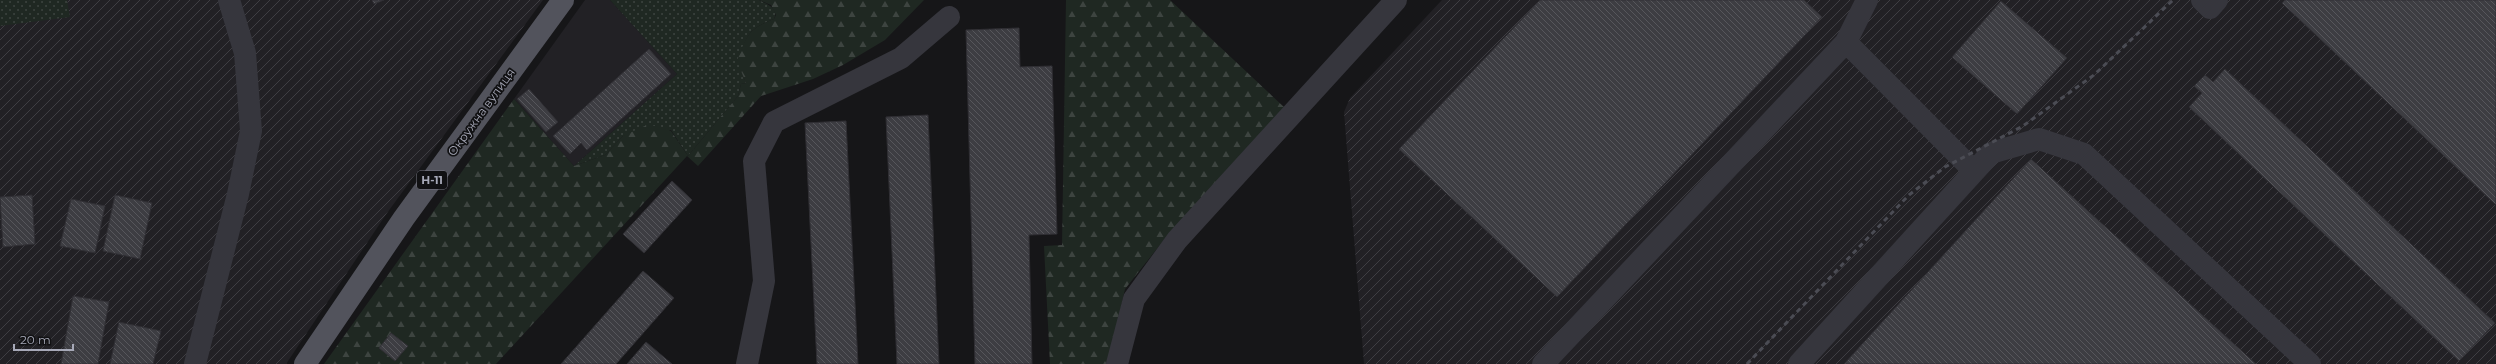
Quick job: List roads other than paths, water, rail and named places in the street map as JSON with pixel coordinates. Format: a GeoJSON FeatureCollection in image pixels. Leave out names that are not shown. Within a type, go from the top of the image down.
{"type":"FeatureCollection","features":[{"type":"Feature","properties":{"kind":"main road","name":"Окружна вулиця"},"geometry":{"type":"LineString","coordinates":[[305,364],[404,218],[563,0]]}},
{"type":"Feature","properties":{"kind":"street"},"geometry":{"type":"LineString","coordinates":[[195,364],[238,194],[251,131],[245,53],[229,0]]}},
{"type":"Feature","properties":{"kind":"street"},"geometry":{"type":"LineString","coordinates":[[1117,364],[1134,299],[1177,240],[1396,0]]}},
{"type":"Feature","properties":{"kind":"street"},"geometry":{"type":"LineString","coordinates":[[1543,364],[1846,42],[1867,0]]}},
{"type":"Feature","properties":{"kind":"street"},"geometry":{"type":"LineString","coordinates":[[2202,0],[2210,8],[2217,0]]}},
{"type":"Feature","properties":{"kind":"street"},"geometry":{"type":"LineString","coordinates":[[747,364],[764,281],[754,161],[774,122],[901,58],[949,17]]}},
{"type":"Feature","properties":{"kind":"street"},"geometry":{"type":"LineString","coordinates":[[1846,42],[1974,171]]}},
{"type":"Feature","properties":{"kind":"street"},"geometry":{"type":"LineString","coordinates":[[1799,364],[1991,153],[2039,139],[2084,154],[2310,364]]}},
{"type":"Feature","properties":{"kind":"railway"},"geometry":{"type":"LineString","coordinates":[[1747,364],[1909,195],[1945,167],[2023,126],[2094,75],[2173,0]]}}]}
